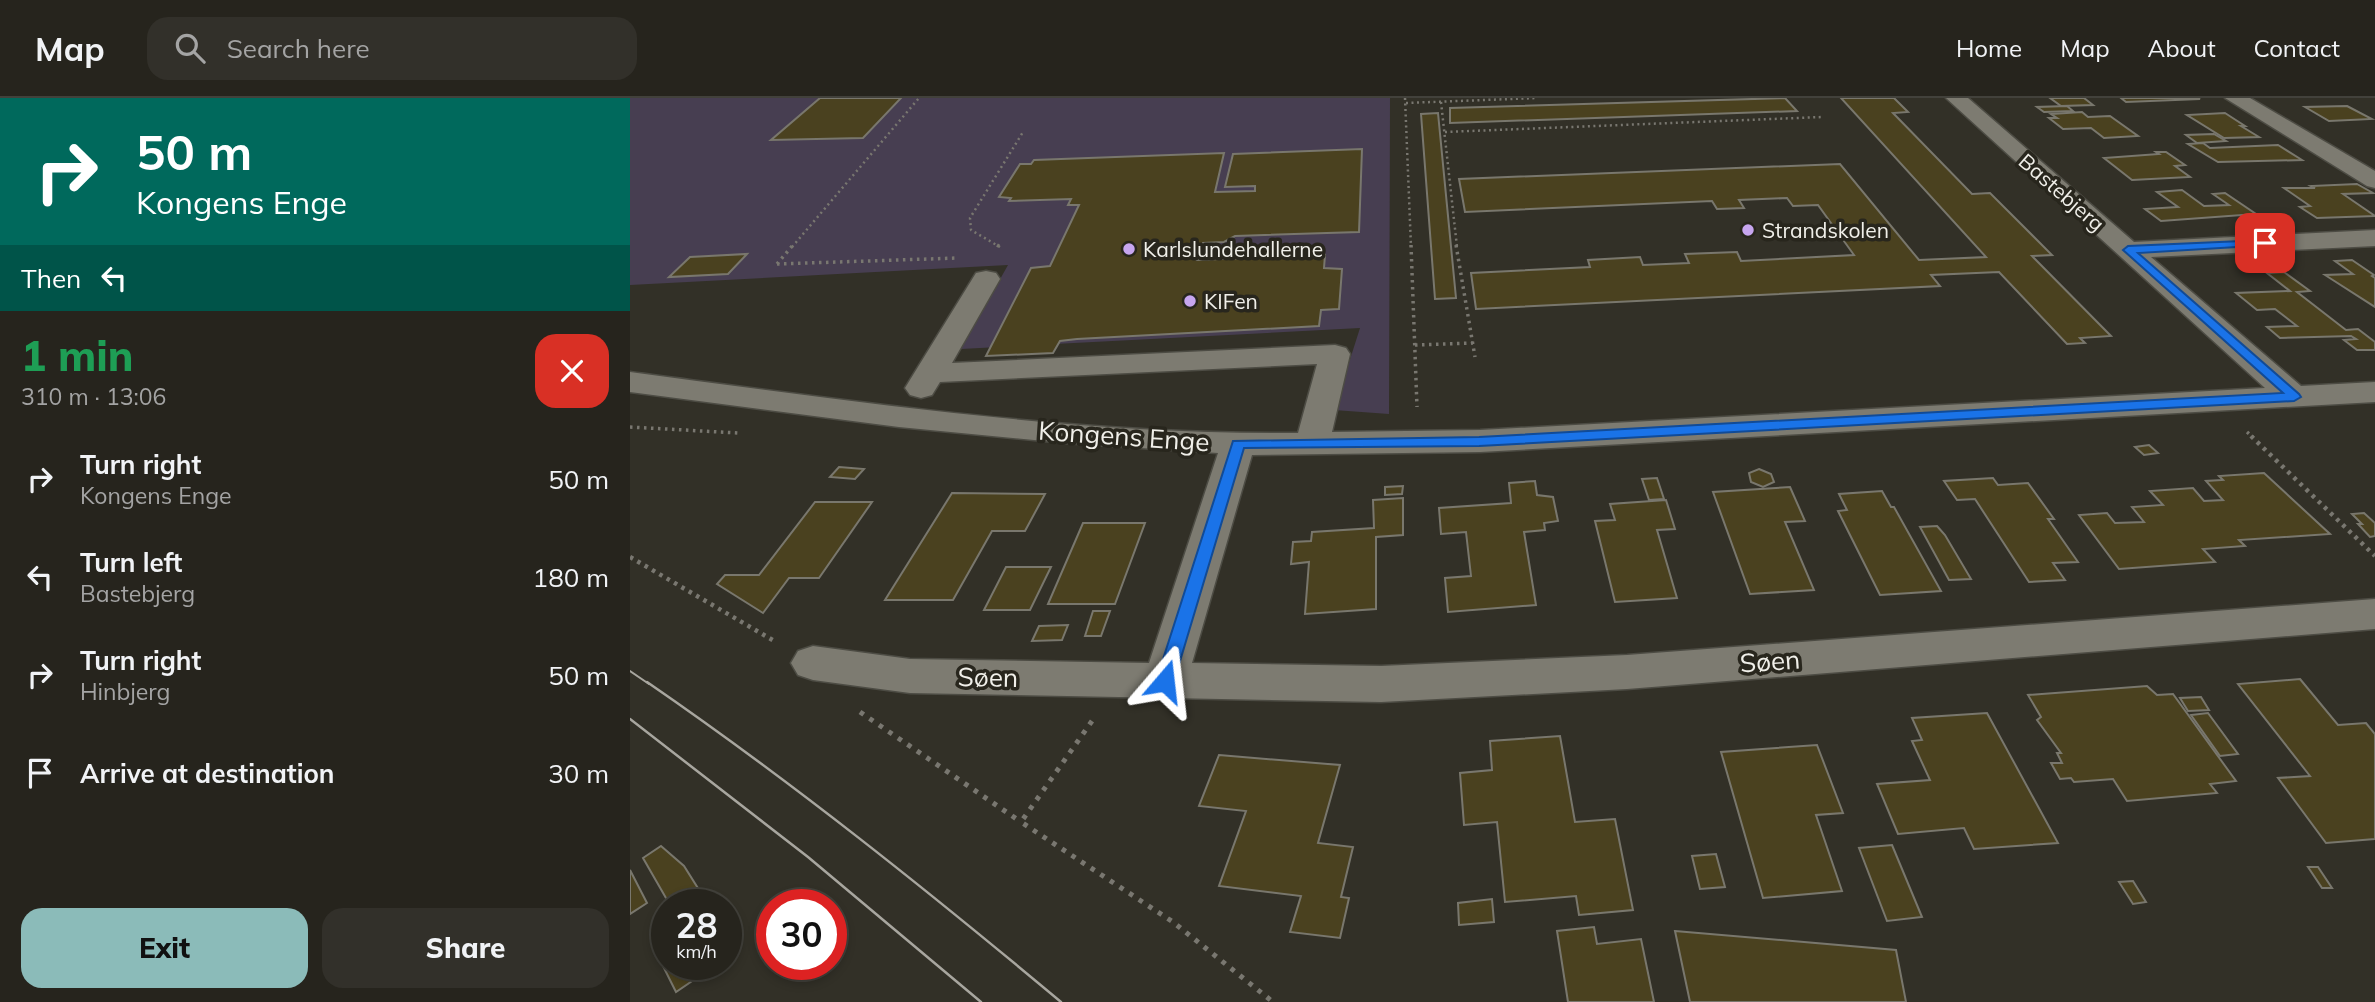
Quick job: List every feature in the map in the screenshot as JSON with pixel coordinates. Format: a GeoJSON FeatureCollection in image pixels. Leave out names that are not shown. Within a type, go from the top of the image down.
{"type":"FeatureCollection","features":[{"type":"Feature","properties":{"kind":"street","name":"Bastebjerg"},"geometry":{"type":"LineString","coordinates":[[1956,98],[2294,397]]}},
{"type":"Feature","properties":{"kind":"street"},"geometry":{"type":"LineString","coordinates":[[2235,98],[2375,181]]}},
{"type":"Feature","properties":{"kind":"street"},"geometry":{"type":"LineString","coordinates":[[2128,250],[2375,237]]}},
{"type":"Feature","properties":{"kind":"street"},"geometry":{"type":"LineString","coordinates":[[899,417],[930,373],[986,279]]}},
{"type":"Feature","properties":{"kind":"street"},"geometry":{"type":"LineString","coordinates":[[930,373],[1335,354],[1312,444]]}},
{"type":"Feature","properties":{"kind":"street","name":"Kongens Enge"},"geometry":{"type":"LineString","coordinates":[[630,383],[899,417],[1065,433],[1238,444],[1418,443],[2375,392]]}},
{"type":"Feature","properties":{"kind":"street"},"geometry":{"type":"LineString","coordinates":[[1165,681],[1238,444]]}},
{"type":"Feature","properties":{"kind":"street","name":"Søen"},"geometry":{"type":"LineString","coordinates":[[834,666],[910,676],[1381,684],[1627,672],[2375,614]]}},
{"type":"Feature","properties":{"kind":"path"},"geometry":{"type":"LineString","coordinates":[[919,98],[777,264],[962,258]]}},
{"type":"Feature","properties":{"kind":"path"},"geometry":{"type":"LineString","coordinates":[[1418,443],[1406,101],[1537,98]]}},
{"type":"Feature","properties":{"kind":"path"},"geometry":{"type":"LineString","coordinates":[[1441,102],[1456,242],[1475,358]]}},
{"type":"Feature","properties":{"kind":"path"},"geometry":{"type":"LineString","coordinates":[[1445,132],[1822,117]]}},
{"type":"Feature","properties":{"kind":"path"},"geometry":{"type":"LineString","coordinates":[[986,279],[1003,274],[1016,256],[971,230],[970,218],[1023,132]]}},
{"type":"Feature","properties":{"kind":"path"},"geometry":{"type":"LineString","coordinates":[[1415,345],[1473,343]]}},
{"type":"Feature","properties":{"kind":"path"},"geometry":{"type":"LineString","coordinates":[[2217,401],[2375,556]]}},
{"type":"Feature","properties":{"kind":"path"},"geometry":{"type":"LineString","coordinates":[[630,557],[834,666],[834,694],[1173,922],[1273,1002]]}},
{"type":"Feature","properties":{"kind":"path"},"geometry":{"type":"LineString","coordinates":[[1021,822],[1121,680]]}},
{"type":"Feature","properties":{"kind":"shaded area"},"geometry":{"type":"Polygon","coordinates":[[[630,98],[1390,98],[1389,414],[1334,410],[1360,328],[961,349],[1008,265],[630,285],[630,98]]]}},
{"type":"Feature","properties":{"kind":"building"},"geometry":{"type":"Polygon","coordinates":[[[820,98],[901,98],[863,138],[771,140],[820,98]]]}},
{"type":"Feature","properties":{"kind":"building"},"geometry":{"type":"Polygon","coordinates":[[[1785,98],[1797,111],[1450,123],[1450,108],[1785,98]]]}},
{"type":"Feature","properties":{"kind":"building"},"geometry":{"type":"Polygon","coordinates":[[[1841,98],[1894,98],[1908,112],[1893,113],[1972,194],[1990,193],[2052,255],[2032,256],[2111,336],[2080,338],[2085,343],[2067,344],[1999,272],[1931,275],[1940,286],[1476,309],[1471,273],[1590,267],[1588,260],[1640,257],[1643,265],[1689,263],[1685,254],[1737,252],[1741,261],[1854,255],[1818,205],[1793,206],[1787,198],[1739,200],[1744,208],[1717,209],[1712,201],[1465,212],[1459,179],[1840,164],[1919,260],[1986,257],[1841,98]]]}},
{"type":"Feature","properties":{"kind":"building"},"geometry":{"type":"Polygon","coordinates":[[[2050,98],[2084,98],[2093,105],[2061,106],[2050,98]]]}},
{"type":"Feature","properties":{"kind":"building"},"geometry":{"type":"Polygon","coordinates":[[[2121,98],[2198,98],[2200,99],[2126,102],[2121,98]]]}},
{"type":"Feature","properties":{"kind":"building"},"geometry":{"type":"Polygon","coordinates":[[[2067,106],[2073,111],[2044,112],[2037,107],[2067,106]]]}},
{"type":"Feature","properties":{"kind":"building"},"geometry":{"type":"Polygon","coordinates":[[[2347,106],[2372,119],[2329,121],[2305,107],[2347,106]]]}},
{"type":"Feature","properties":{"kind":"building"},"geometry":{"type":"Polygon","coordinates":[[[2082,112],[2088,117],[2110,116],[2138,136],[2104,138],[2091,128],[2063,129],[2049,118],[2057,118],[2051,114],[2082,112]]]}},
{"type":"Feature","properties":{"kind":"building"},"geometry":{"type":"Polygon","coordinates":[[[1438,113],[1456,298],[1435,299],[1421,114],[1438,113]]]}},
{"type":"Feature","properties":{"kind":"building"},"geometry":{"type":"Polygon","coordinates":[[[2225,113],[2259,137],[2224,138],[2187,115],[2225,113]]]}},
{"type":"Feature","properties":{"kind":"building"},"geometry":{"type":"Polygon","coordinates":[[[2214,134],[2226,141],[2197,143],[2186,135],[2214,134]]]}},
{"type":"Feature","properties":{"kind":"building"},"geometry":{"type":"Polygon","coordinates":[[[2203,143],[2210,148],[2278,145],[2302,160],[2218,162],[2188,144],[2203,143]]]}},
{"type":"Feature","properties":{"kind":"building","name":"Karlslundehallerne"},"geometry":{"type":"Polygon","coordinates":[[[1362,149],[1359,232],[1235,236],[1224,242],[1203,243],[1197,260],[1325,255],[1324,268],[1342,269],[1339,309],[1321,310],[1319,326],[1077,339],[1060,341],[1053,353],[986,356],[1031,268],[1050,266],[1079,205],[1068,205],[1071,199],[1009,201],[1011,198],[999,197],[1020,164],[1031,164],[1034,160],[1224,153],[1215,192],[1255,191],[1255,186],[1225,187],[1233,154],[1362,149]]]}},
{"type":"Feature","properties":{"kind":"building"},"geometry":{"type":"Polygon","coordinates":[[[2156,152],[2166,152],[2185,165],[2175,166],[2190,177],[2132,180],[2104,158],[2159,154],[2156,152]]]}},
{"type":"Feature","properties":{"kind":"building"},"geometry":{"type":"Polygon","coordinates":[[[2357,184],[2373,193],[2343,194],[2375,216],[2317,218],[2300,207],[2310,206],[2284,188],[2315,188],[2311,186],[2357,184]]]}},
{"type":"Feature","properties":{"kind":"building"},"geometry":{"type":"Polygon","coordinates":[[[2182,190],[2204,206],[2229,205],[2213,194],[2225,193],[2256,214],[2161,221],[2145,209],[2178,207],[2157,192],[2182,190]]]}},
{"type":"Feature","properties":{"kind":"building"},"geometry":{"type":"Polygon","coordinates":[[[747,254],[728,274],[669,277],[690,257],[747,254]]]}},
{"type":"Feature","properties":{"kind":"building"},"geometry":{"type":"Polygon","coordinates":[[[2352,260],[2374,275],[2375,307],[2325,275],[2353,274],[2335,261],[2352,260]]]}},
{"type":"Feature","properties":{"kind":"building"},"geometry":{"type":"Polygon","coordinates":[[[2284,272],[2310,291],[2297,292],[2346,330],[2358,329],[2375,342],[2375,350],[2357,350],[2344,340],[2356,339],[2351,336],[2280,338],[2267,327],[2297,326],[2275,309],[2257,310],[2236,293],[2290,291],[2267,273],[2284,272]]]}},
{"type":"Feature","properties":{"kind":"building"},"geometry":{"type":"Polygon","coordinates":[[[2149,445],[2158,453],[2144,455],[2135,447],[2149,445]]]}},
{"type":"Feature","properties":{"kind":"building"},"geometry":{"type":"Polygon","coordinates":[[[839,467],[864,469],[855,479],[830,477],[839,467]]]}},
{"type":"Feature","properties":{"kind":"building"},"geometry":{"type":"Polygon","coordinates":[[[1759,469],[1771,474],[1774,482],[1763,487],[1751,482],[1749,473],[1759,469]]]}},
{"type":"Feature","properties":{"kind":"building"},"geometry":{"type":"Polygon","coordinates":[[[2264,473],[2330,534],[2239,540],[2245,546],[2203,549],[2215,562],[2119,569],[2079,515],[2107,513],[2115,523],[2144,522],[2132,507],[2163,505],[2150,491],[2193,488],[2204,501],[2223,500],[2206,481],[2223,480],[2219,476],[2264,473]]]}},
{"type":"Feature","properties":{"kind":"building"},"geometry":{"type":"Polygon","coordinates":[[[1657,478],[1664,499],[1649,500],[1642,479],[1657,478]]]}},
{"type":"Feature","properties":{"kind":"building"},"geometry":{"type":"Polygon","coordinates":[[[1993,478],[1998,485],[2028,483],[2054,519],[2048,519],[2078,562],[2053,563],[2065,580],[2029,582],[1975,499],[1957,500],[1944,481],[1993,478]]]}},
{"type":"Feature","properties":{"kind":"building"},"geometry":{"type":"Polygon","coordinates":[[[1535,481],[1537,495],[1553,497],[1558,521],[1544,523],[1545,530],[1524,532],[1536,605],[1448,612],[1445,578],[1471,576],[1466,532],[1441,534],[1439,508],[1511,503],[1509,483],[1535,481]]]}},
{"type":"Feature","properties":{"kind":"building"},"geometry":{"type":"Polygon","coordinates":[[[1403,486],[1402,494],[1385,495],[1385,487],[1403,486]]]}},
{"type":"Feature","properties":{"kind":"building"},"geometry":{"type":"Polygon","coordinates":[[[1790,487],[1805,521],[1785,522],[1814,590],[1750,594],[1713,492],[1790,487]]]}},
{"type":"Feature","properties":{"kind":"building"},"geometry":{"type":"Polygon","coordinates":[[[1882,491],[1891,507],[1894,507],[1941,591],[1880,595],[1838,511],[1847,510],[1839,494],[1882,491]]]}},
{"type":"Feature","properties":{"kind":"building"},"geometry":{"type":"Polygon","coordinates":[[[952,493],[1045,494],[1025,531],[992,531],[953,600],[885,600],[952,493]]]}},
{"type":"Feature","properties":{"kind":"building"},"geometry":{"type":"Polygon","coordinates":[[[1403,498],[1403,535],[1376,537],[1376,609],[1305,614],[1309,562],[1291,564],[1293,542],[1311,541],[1312,532],[1374,528],[1373,500],[1403,498]]]}},
{"type":"Feature","properties":{"kind":"building"},"geometry":{"type":"Polygon","coordinates":[[[1666,500],[1675,529],[1657,530],[1677,598],[1615,602],[1595,521],[1615,520],[1610,504],[1666,500]]]}},
{"type":"Feature","properties":{"kind":"building"},"geometry":{"type":"Polygon","coordinates":[[[815,502],[872,502],[819,578],[789,578],[763,613],[717,584],[725,575],[759,575],[815,502]]]}},
{"type":"Feature","properties":{"kind":"building"},"geometry":{"type":"Polygon","coordinates":[[[2364,513],[2375,523],[2375,536],[2370,537],[2352,514],[2364,513]]]}},
{"type":"Feature","properties":{"kind":"building"},"geometry":{"type":"Polygon","coordinates":[[[1083,523],[1145,523],[1115,604],[1048,604],[1083,523]]]}},
{"type":"Feature","properties":{"kind":"building"},"geometry":{"type":"Polygon","coordinates":[[[1937,526],[1971,579],[1949,580],[1920,527],[1937,526]]]}},
{"type":"Feature","properties":{"kind":"building"},"geometry":{"type":"Polygon","coordinates":[[[1006,567],[1051,567],[1030,610],[984,610],[1006,567]]]}},
{"type":"Feature","properties":{"kind":"building"},"geometry":{"type":"Polygon","coordinates":[[[1093,611],[1110,611],[1101,636],[1085,636],[1093,611]]]}},
{"type":"Feature","properties":{"kind":"building"},"geometry":{"type":"Polygon","coordinates":[[[1068,625],[1062,640],[1032,641],[1039,626],[1068,625]]]}},
{"type":"Feature","properties":{"kind":"building"},"geometry":{"type":"Polygon","coordinates":[[[2300,679],[2338,725],[2366,723],[2375,734],[2375,839],[2326,843],[2278,778],[2310,776],[2238,684],[2300,679]]]}},
{"type":"Feature","properties":{"kind":"building"},"geometry":{"type":"Polygon","coordinates":[[[2147,686],[2157,695],[2173,694],[2236,781],[2210,784],[2217,793],[2127,801],[2113,779],[2074,782],[2071,778],[2060,779],[2051,763],[2062,763],[2057,753],[2061,753],[2037,720],[2041,717],[2028,695],[2147,686]]]}},
{"type":"Feature","properties":{"kind":"building"},"geometry":{"type":"Polygon","coordinates":[[[2201,697],[2209,710],[2188,711],[2180,698],[2201,697]]]}},
{"type":"Feature","properties":{"kind":"building"},"geometry":{"type":"Polygon","coordinates":[[[1987,713],[2058,843],[1974,849],[1964,828],[1898,834],[1877,784],[1930,780],[1912,741],[1922,740],[1912,718],[1987,713]]]}},
{"type":"Feature","properties":{"kind":"building"},"geometry":{"type":"Polygon","coordinates":[[[2208,713],[2238,754],[2220,756],[2191,715],[2208,713]]]}},
{"type":"Feature","properties":{"kind":"building"},"geometry":{"type":"Polygon","coordinates":[[[1560,736],[1575,822],[1615,819],[1633,910],[1579,915],[1576,896],[1505,902],[1497,822],[1464,825],[1460,773],[1492,770],[1490,741],[1560,736]]]}},
{"type":"Feature","properties":{"kind":"building"},"geometry":{"type":"Polygon","coordinates":[[[1817,745],[1843,813],[1816,815],[1842,891],[1763,898],[1721,752],[1817,745]]]}},
{"type":"Feature","properties":{"kind":"building"},"geometry":{"type":"Polygon","coordinates":[[[1219,755],[1340,765],[1318,843],[1353,847],[1341,897],[1349,898],[1340,938],[1290,932],[1301,896],[1219,886],[1246,811],[1199,806],[1219,755]]]}},
{"type":"Feature","properties":{"kind":"building"},"geometry":{"type":"Polygon","coordinates":[[[1892,845],[1922,917],[1887,921],[1859,848],[1892,845]]]}},
{"type":"Feature","properties":{"kind":"building"},"geometry":{"type":"Polygon","coordinates":[[[661,846],[684,866],[698,889],[661,889],[643,858],[661,846]]]}},
{"type":"Feature","properties":{"kind":"building"},"geometry":{"type":"Polygon","coordinates":[[[1716,854],[1725,887],[1700,889],[1692,856],[1716,854]]]}},
{"type":"Feature","properties":{"kind":"building"},"geometry":{"type":"Polygon","coordinates":[[[2308,867],[2318,867],[2332,888],[2322,888],[2308,867]]]}},
{"type":"Feature","properties":{"kind":"building"},"geometry":{"type":"Polygon","coordinates":[[[630,870],[647,903],[630,914],[630,870]]]}},
{"type":"Feature","properties":{"kind":"building"},"geometry":{"type":"Polygon","coordinates":[[[2133,881],[2146,902],[2133,904],[2119,882],[2133,881]]]}},
{"type":"Feature","properties":{"kind":"building"},"geometry":{"type":"Polygon","coordinates":[[[1492,899],[1494,922],[1459,925],[1458,903],[1492,899]]]}},
{"type":"Feature","properties":{"kind":"building"},"geometry":{"type":"Polygon","coordinates":[[[1594,927],[1597,944],[1641,939],[1654,1002],[1568,1002],[1557,931],[1594,927]]]}},
{"type":"Feature","properties":{"kind":"building"},"geometry":{"type":"Polygon","coordinates":[[[1675,931],[1896,950],[1906,1002],[1690,1002],[1675,931]]]}},
{"type":"Feature","properties":{"kind":"building"},"geometry":{"type":"Polygon","coordinates":[[[670,980],[694,980],[676,992],[670,980]]]}},
{"type":"Feature","properties":{"kind":"tram line"},"geometry":{"type":"LineString","coordinates":[[630,671],[649,684]]}},
{"type":"Feature","properties":{"kind":"tram line"},"geometry":{"type":"LineString","coordinates":[[647,682],[858,837],[1061,1002]]}},
{"type":"Feature","properties":{"kind":"tram line"},"geometry":{"type":"LineString","coordinates":[[630,719],[808,857],[981,1002]]}},
{"type":"Feature","properties":{"kind":"place","name":"Strandskolen"},"geometry":{"type":"Point","coordinates":[1748,230]}},
{"type":"Feature","properties":{"kind":"place","name":"Karlslundehallerne"},"geometry":{"type":"Point","coordinates":[1129,249]}},
{"type":"Feature","properties":{"kind":"place","name":"KIFen"},"geometry":{"type":"Point","coordinates":[1190,301]}},
{"type":"Feature","properties":{"kind":"route"},"geometry":{"type":"LineString","coordinates":[[1165,681],[1238,444],[1479,442],[2294,397],[2128,250],[2265,243]]}}]}
